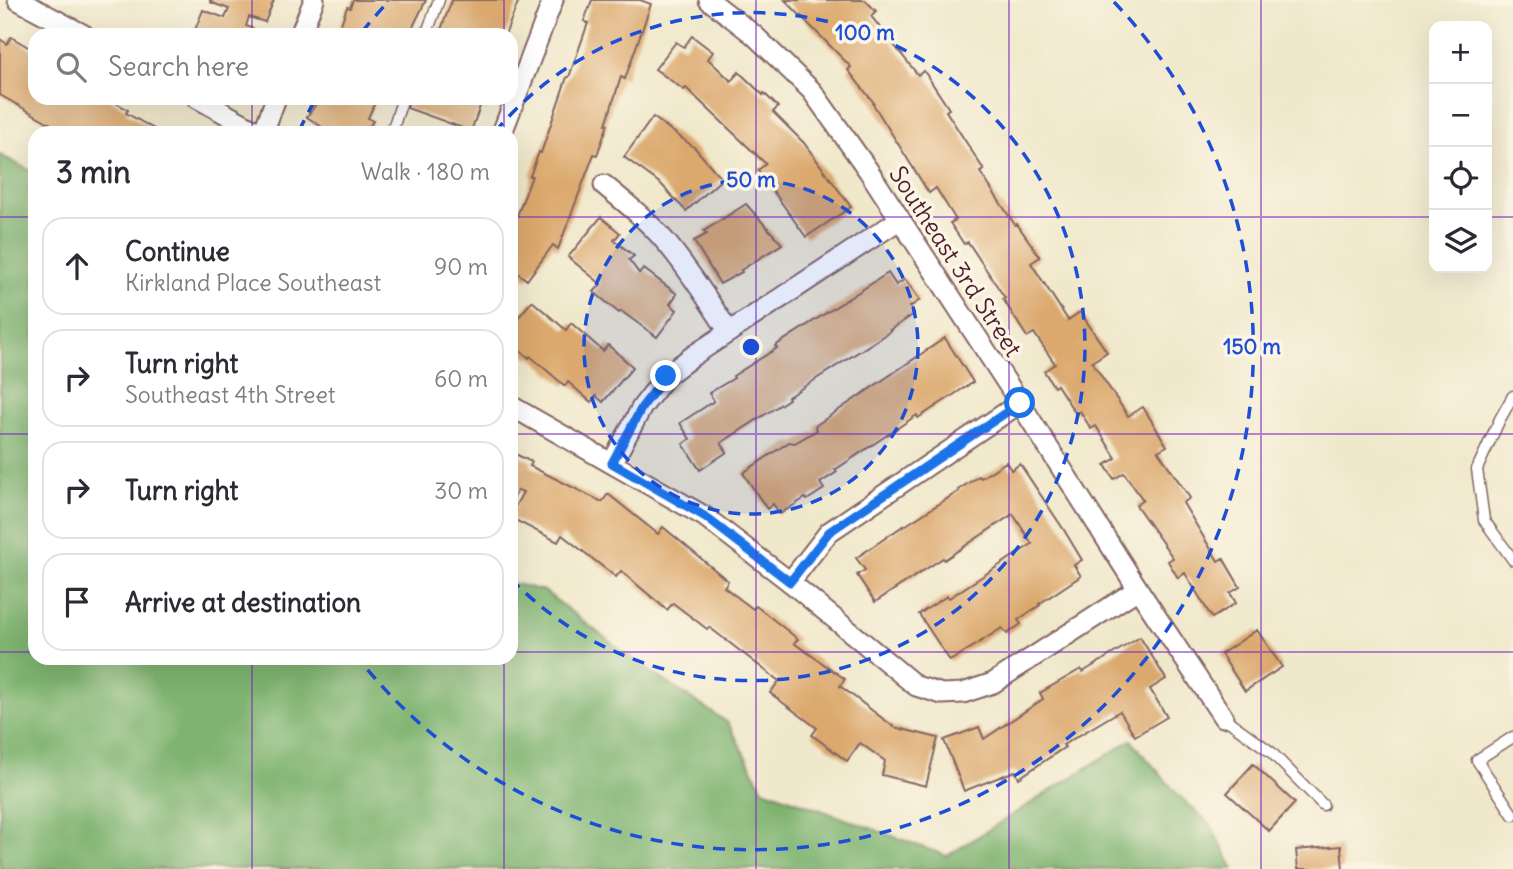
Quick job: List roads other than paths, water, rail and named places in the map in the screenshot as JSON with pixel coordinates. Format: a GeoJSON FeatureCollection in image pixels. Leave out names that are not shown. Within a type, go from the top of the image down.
{"type":"FeatureCollection","features":[{"type":"Feature","properties":{"kind":"street"},"geometry":{"type":"LineString","coordinates":[[18,0],[46,6],[76,28]]}},
{"type":"Feature","properties":{"kind":"street"},"geometry":{"type":"LineString","coordinates":[[303,28],[314,0]]}},
{"type":"Feature","properties":{"kind":"street"},"geometry":{"type":"LineString","coordinates":[[518,91],[553,0]]}},
{"type":"Feature","properties":{"kind":"street","name":"Southeast 3rd Street"},"geometry":{"type":"LineString","coordinates":[[709,0],[754,35],[812,91],[868,170],[1223,717]]}},
{"type":"Feature","properties":{"kind":"street"},"geometry":{"type":"LineString","coordinates":[[210,105],[248,126]]}},
{"type":"Feature","properties":{"kind":"street"},"geometry":{"type":"LineString","coordinates":[[264,126],[273,105]]}},
{"type":"Feature","properties":{"kind":"street"},"geometry":{"type":"LineString","coordinates":[[505,126],[513,105]]}},
{"type":"Feature","properties":{"kind":"street"},"geometry":{"type":"LineString","coordinates":[[604,185],[636,211],[675,253],[729,332]]}},
{"type":"Feature","properties":{"kind":"street"},"geometry":{"type":"LineString","coordinates":[[612,463],[642,407],[666,376],[900,220]]}},
{"type":"Feature","properties":{"kind":"street"},"geometry":{"type":"LineString","coordinates":[[790,582],[829,532],[1020,403]]}},
{"type":"Feature","properties":{"kind":"street"},"geometry":{"type":"LineString","coordinates":[[518,410],[704,516],[916,685],[942,694],[963,693],[993,683],[1138,589]]}},
{"type":"Feature","properties":{"kind":"lane"},"geometry":{"type":"LineString","coordinates":[[429,28],[439,0]]}},
{"type":"Feature","properties":{"kind":"lane"},"geometry":{"type":"LineString","coordinates":[[393,126],[401,105]]}},
{"type":"Feature","properties":{"kind":"lane"},"geometry":{"type":"LineString","coordinates":[[1513,396],[1477,470],[1484,520],[1513,560]]}},
{"type":"Feature","properties":{"kind":"lane"},"geometry":{"type":"LineString","coordinates":[[1223,717],[1270,752],[1323,805]]}},
{"type":"Feature","properties":{"kind":"lane"},"geometry":{"type":"LineString","coordinates":[[1513,737],[1477,760],[1513,815]]}}]}
